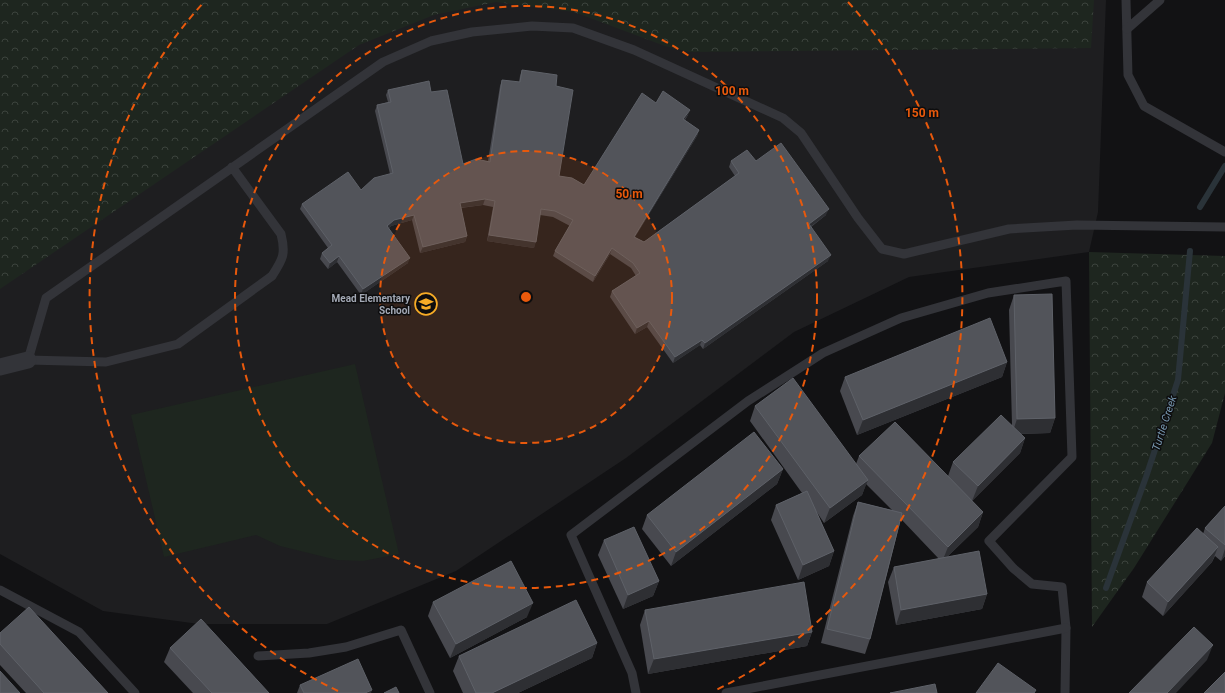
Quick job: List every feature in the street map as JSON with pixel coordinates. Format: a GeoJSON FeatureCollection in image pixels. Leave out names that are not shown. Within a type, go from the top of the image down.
{"type":"FeatureCollection","features":[{"type":"Feature","properties":{"kind":"street"},"geometry":{"type":"LineString","coordinates":[[0,368],[28,360]]}},
{"type":"Feature","properties":{"kind":"lane"},"geometry":{"type":"LineString","coordinates":[[1126,0],[1128,76],[1144,106],[1225,152]]}},
{"type":"Feature","properties":{"kind":"lane"},"geometry":{"type":"LineString","coordinates":[[1127,29],[1160,0]]}},
{"type":"Feature","properties":{"kind":"lane"},"geometry":{"type":"LineString","coordinates":[[232,167],[281,234],[284,247],[283,260],[272,276],[178,344],[106,362],[28,360],[46,298],[232,167],[384,62],[431,41],[472,32],[532,26],[573,28],[634,50],[784,118],[801,133],[858,218],[882,248],[904,254],[1009,229],[1082,225],[1225,227]]}},
{"type":"Feature","properties":{"kind":"lane"},"geometry":{"type":"LineString","coordinates":[[636,693],[632,673],[571,535],[748,402],[823,353],[901,318],[988,293],[1066,281],[1072,457],[989,541],[1013,568],[1032,584],[1062,587],[1066,628],[1065,693]]}},
{"type":"Feature","properties":{"kind":"lane"},"geometry":{"type":"LineString","coordinates":[[0,590],[79,632],[135,693]]}},
{"type":"Feature","properties":{"kind":"lane"},"geometry":{"type":"LineString","coordinates":[[726,693],[745,691],[1066,628]]}},
{"type":"Feature","properties":{"kind":"lane"},"geometry":{"type":"LineString","coordinates":[[258,656],[309,653],[346,647],[401,630],[430,693]]}},
{"type":"Feature","properties":{"kind":"shaded area","name":"Mead Elementary School"},"geometry":{"type":"Polygon","coordinates":[[[368,0],[1106,0],[1098,212],[1089,252],[909,277],[794,332],[626,458],[456,571],[327,624],[199,624],[103,611],[0,554],[0,260],[368,0]]]}},
{"type":"Feature","properties":{"kind":"green space"},"geometry":{"type":"Polygon","coordinates":[[[0,0],[1094,0],[1091,48],[689,52],[665,46],[574,12],[496,2],[434,15],[359,45],[0,289],[0,0]]]}},
{"type":"Feature","properties":{"kind":"green space"},"geometry":{"type":"Polygon","coordinates":[[[1089,252],[1225,256],[1225,393],[1212,443],[1134,568],[1092,627],[1089,252]]]}},
{"type":"Feature","properties":{"kind":"green space"},"geometry":{"type":"Polygon","coordinates":[[[355,364],[399,554],[363,561],[337,560],[280,546],[256,535],[164,557],[131,415],[355,364]]]}},
{"type":"Feature","properties":{"kind":"building"},"geometry":{"type":"Polygon","coordinates":[[[522,70],[557,75],[556,86],[573,90],[559,176],[572,178],[584,185],[642,93],[656,103],[663,91],[690,110],[683,119],[699,130],[634,237],[644,242],[739,173],[731,161],[747,150],[756,161],[781,143],[829,209],[809,224],[831,255],[705,343],[702,340],[675,357],[649,321],[637,328],[612,291],[640,273],[633,263],[612,248],[595,276],[555,251],[573,220],[555,211],[541,209],[536,242],[489,235],[495,201],[485,199],[460,203],[467,236],[423,247],[414,215],[394,220],[387,226],[410,258],[363,289],[339,256],[330,263],[322,253],[332,245],[302,204],[348,172],[361,190],[374,178],[393,173],[377,105],[391,102],[388,90],[429,81],[431,92],[447,90],[463,164],[476,159],[490,162],[502,80],[520,82],[522,70]]]}},
{"type":"Feature","properties":{"kind":"building"},"geometry":{"type":"Polygon","coordinates":[[[1052,294],[1055,418],[1017,419],[1014,295],[1052,294]]]}},
{"type":"Feature","properties":{"kind":"building"},"geometry":{"type":"Polygon","coordinates":[[[990,318],[1007,362],[863,420],[845,377],[990,318]]]}},
{"type":"Feature","properties":{"kind":"building"},"geometry":{"type":"Polygon","coordinates":[[[793,378],[868,480],[830,508],[755,406],[793,378]]]}},
{"type":"Feature","properties":{"kind":"building"},"geometry":{"type":"Polygon","coordinates":[[[1001,415],[1025,438],[978,486],[953,462],[1001,415]]]}},
{"type":"Feature","properties":{"kind":"building"},"geometry":{"type":"Polygon","coordinates":[[[895,422],[983,512],[948,547],[859,456],[895,422]]]}},
{"type":"Feature","properties":{"kind":"building"},"geometry":{"type":"Polygon","coordinates":[[[754,432],[783,469],[676,552],[647,515],[754,432]]]}},
{"type":"Feature","properties":{"kind":"building"},"geometry":{"type":"Polygon","coordinates":[[[807,491],[834,551],[803,565],[776,505],[807,491]]]}},
{"type":"Feature","properties":{"kind":"building"},"geometry":{"type":"Polygon","coordinates":[[[858,502],[902,513],[870,639],[827,629],[858,502]]]}},
{"type":"Feature","properties":{"kind":"building"},"geometry":{"type":"Polygon","coordinates":[[[1225,506],[1225,545],[1205,528],[1225,506]]]}},
{"type":"Feature","properties":{"kind":"building"},"geometry":{"type":"Polygon","coordinates":[[[634,527],[659,581],[628,595],[604,540],[634,527]]]}},
{"type":"Feature","properties":{"kind":"building"},"geometry":{"type":"Polygon","coordinates":[[[1197,528],[1218,547],[1168,602],[1147,582],[1197,528]]]}},
{"type":"Feature","properties":{"kind":"building"},"geometry":{"type":"Polygon","coordinates":[[[979,551],[987,594],[901,610],[894,567],[979,551]]]}},
{"type":"Feature","properties":{"kind":"building"},"geometry":{"type":"Polygon","coordinates":[[[511,561],[533,603],[456,644],[433,602],[511,561]]]}},
{"type":"Feature","properties":{"kind":"building"},"geometry":{"type":"Polygon","coordinates":[[[804,582],[812,632],[654,659],[645,610],[804,582]]]}},
{"type":"Feature","properties":{"kind":"building"},"geometry":{"type":"Polygon","coordinates":[[[576,600],[597,643],[492,693],[476,693],[459,656],[576,600]]]}},
{"type":"Feature","properties":{"kind":"building"},"geometry":{"type":"Polygon","coordinates":[[[29,607],[108,693],[44,693],[0,644],[0,633],[29,607]]]}},
{"type":"Feature","properties":{"kind":"building"},"geometry":{"type":"Polygon","coordinates":[[[201,619],[269,693],[212,693],[170,648],[201,619]]]}},
{"type":"Feature","properties":{"kind":"building"},"geometry":{"type":"Polygon","coordinates":[[[1194,627],[1213,645],[1167,693],[1129,693],[1194,627]]]}},
{"type":"Feature","properties":{"kind":"building"},"geometry":{"type":"Polygon","coordinates":[[[358,659],[372,690],[365,693],[304,693],[300,685],[358,659]]]}},
{"type":"Feature","properties":{"kind":"building"},"geometry":{"type":"Polygon","coordinates":[[[998,663],[1036,690],[1034,693],[976,693],[998,663]]]}},
{"type":"Feature","properties":{"kind":"building"},"geometry":{"type":"Polygon","coordinates":[[[0,671],[20,693],[0,693],[0,671]]]}},
{"type":"Feature","properties":{"kind":"building"},"geometry":{"type":"Polygon","coordinates":[[[1225,672],[1225,693],[1204,693],[1225,672]]]}},
{"type":"Feature","properties":{"kind":"building"},"geometry":{"type":"Polygon","coordinates":[[[935,684],[937,693],[890,693],[935,684]]]}},
{"type":"Feature","properties":{"kind":"building"},"geometry":{"type":"Polygon","coordinates":[[[396,687],[399,693],[384,693],[396,687]]]}},
{"type":"Feature","properties":{"kind":"waterway","name":"Turtle Creek"},"geometry":{"type":"LineString","coordinates":[[1200,207],[1225,166]]}},
{"type":"Feature","properties":{"kind":"waterway","name":"Turtle Creek"},"geometry":{"type":"LineString","coordinates":[[1106,588],[1146,477],[1178,380],[1190,251]]}},
{"type":"Feature","properties":{"kind":"place","name":"Mead Elementary School"},"geometry":{"type":"Point","coordinates":[426,304]}}]}
